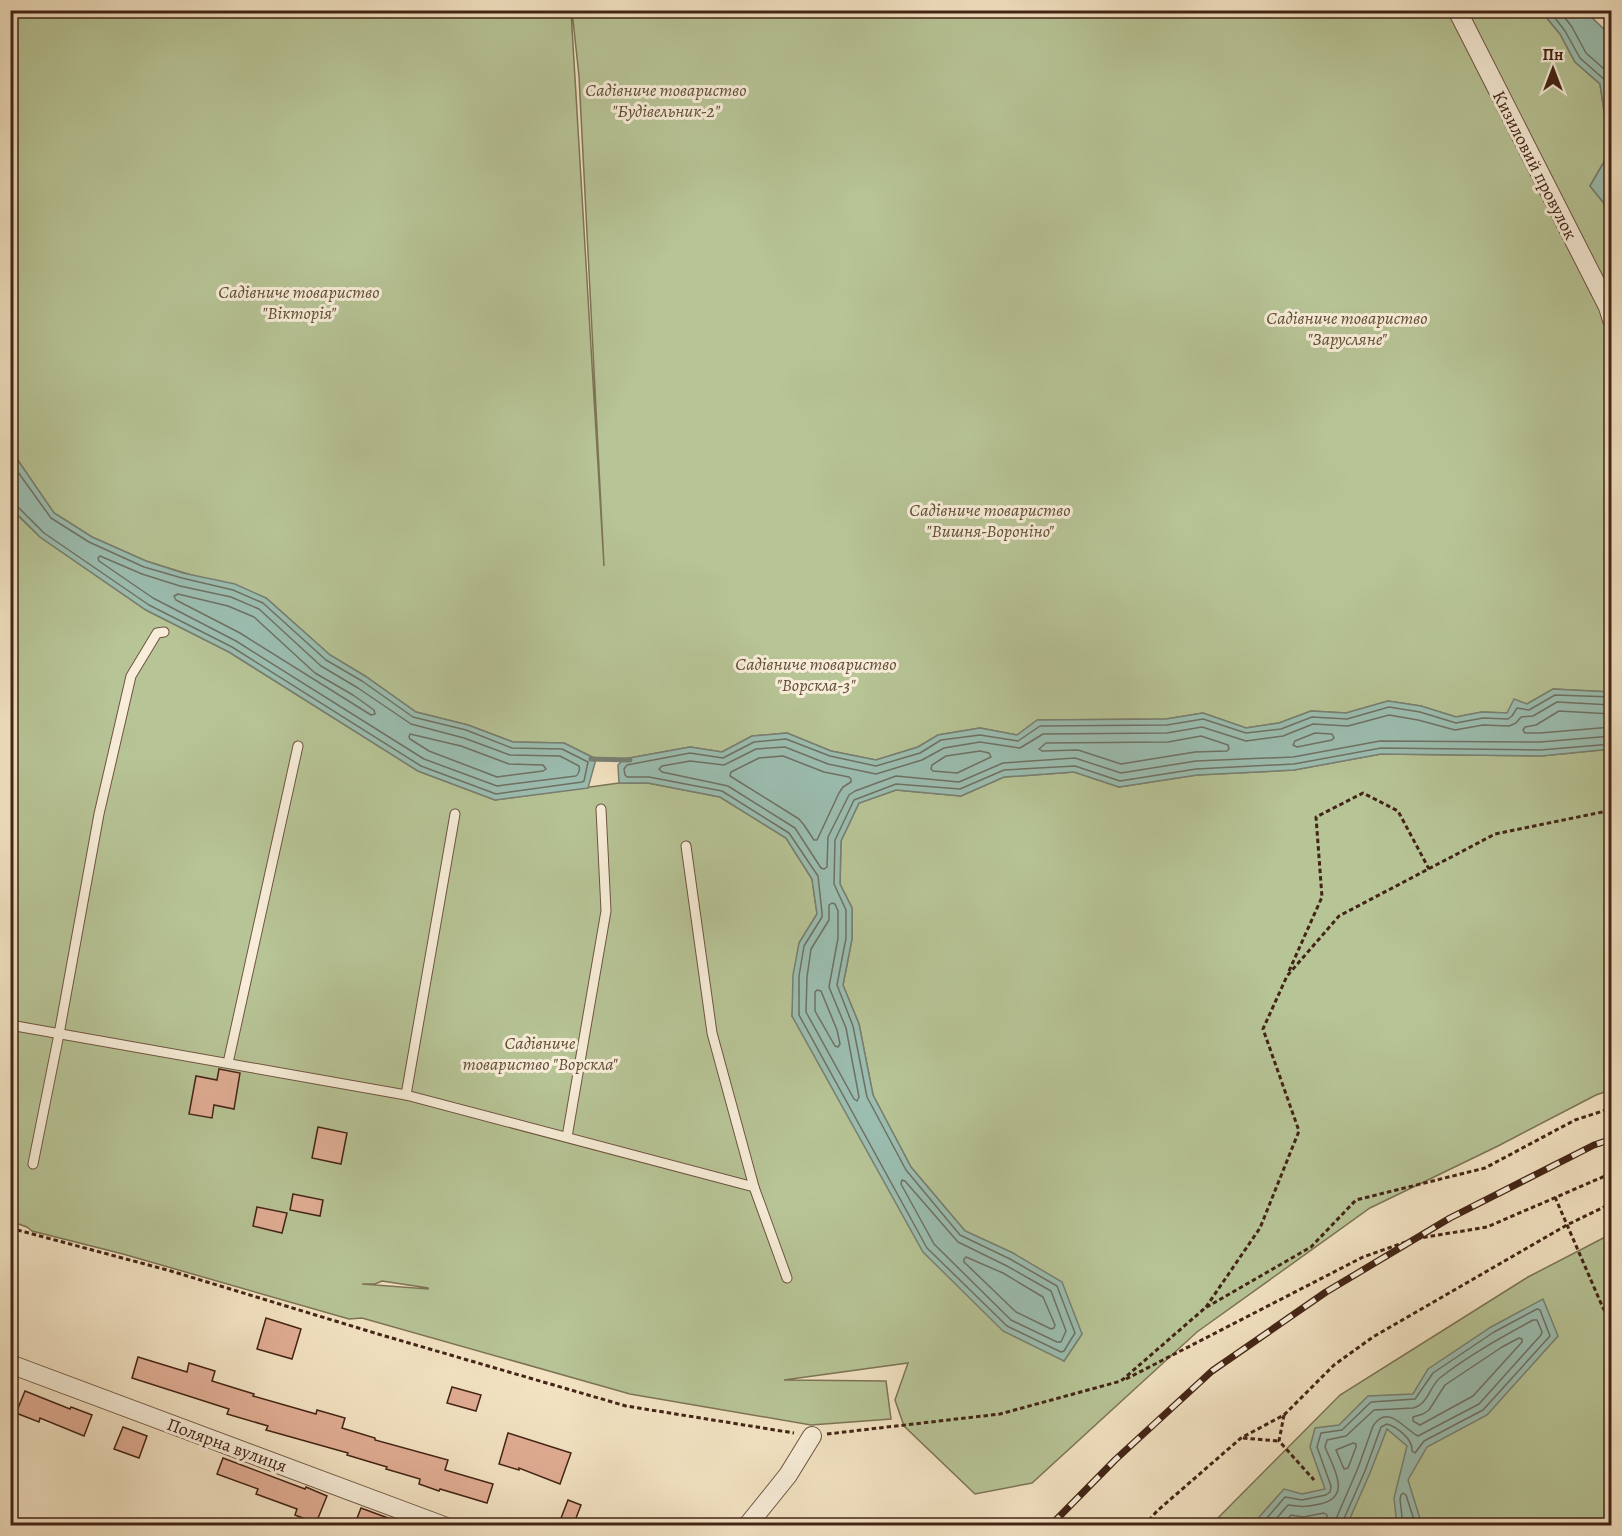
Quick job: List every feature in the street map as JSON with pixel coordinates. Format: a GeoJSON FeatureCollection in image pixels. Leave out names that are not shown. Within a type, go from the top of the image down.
{"type":"FeatureCollection","features":[{"type":"Feature","properties":{"kind":"street","name":"Кизиловий провулок"},"geometry":{"type":"LineString","coordinates":[[1457,10],[1608,308],[1611,320]]}},
{"type":"Feature","properties":{"kind":"street","name":"Полярна вулиця"},"geometry":{"type":"LineString","coordinates":[[10,1364],[444,1526]]}},
{"type":"Feature","properties":{"kind":"street"},"geometry":{"type":"LineString","coordinates":[[747,1526],[788,1475],[812,1436]]}},
{"type":"Feature","properties":{"kind":"lane"},"geometry":{"type":"LineString","coordinates":[[33,1164],[99,813],[131,676],[157,633],[164,632]]}},
{"type":"Feature","properties":{"kind":"lane"},"geometry":{"type":"LineString","coordinates":[[228,1063],[298,746]]}},
{"type":"Feature","properties":{"kind":"lane"},"geometry":{"type":"LineString","coordinates":[[567,1137],[606,911],[601,808]]}},
{"type":"Feature","properties":{"kind":"lane"},"geometry":{"type":"LineString","coordinates":[[406,1095],[455,814]]}},
{"type":"Feature","properties":{"kind":"lane"},"geometry":{"type":"LineString","coordinates":[[686,846],[712,1033],[754,1187],[787,1278]]}},
{"type":"Feature","properties":{"kind":"lane"},"geometry":{"type":"LineString","coordinates":[[10,1025],[406,1095],[754,1187]]}},
{"type":"Feature","properties":{"kind":"path"},"geometry":{"type":"LineString","coordinates":[[1205,1308],[1260,1227],[1299,1131],[1263,1029],[1322,897],[1316,817],[1363,793],[1398,812],[1429,869]]}},
{"type":"Feature","properties":{"kind":"path"},"geometry":{"type":"LineString","coordinates":[[1287,976],[1339,916],[1495,834],[1611,810]]}},
{"type":"Feature","properties":{"kind":"path"},"geometry":{"type":"LineString","coordinates":[[1121,1381],[1205,1308],[1311,1247],[1356,1200],[1485,1168],[1575,1120],[1611,1108]]}},
{"type":"Feature","properties":{"kind":"path"},"geometry":{"type":"LineString","coordinates":[[10,1228],[171,1271],[626,1406],[812,1436],[1000,1414],[1121,1381],[1363,1257],[1414,1239],[1487,1227],[1611,1173]]}},
{"type":"Feature","properties":{"kind":"path"},"geometry":{"type":"LineString","coordinates":[[1555,1197],[1611,1322]]}},
{"type":"Feature","properties":{"kind":"path"},"geometry":{"type":"LineString","coordinates":[[1144,1526],[1157,1511],[1241,1438],[1284,1415],[1334,1365],[1373,1337],[1567,1225],[1611,1203]]}},
{"type":"Feature","properties":{"kind":"path"},"geometry":{"type":"LineString","coordinates":[[1279,1441],[1284,1415]]}},
{"type":"Feature","properties":{"kind":"path"},"geometry":{"type":"LineString","coordinates":[[1241,1438],[1279,1441],[1314,1480]]}},
{"type":"Feature","properties":{"kind":"green space"},"geometry":{"type":"Polygon","coordinates":[[[10,11],[571,11],[604,566],[579,76],[572,11],[1541,11],[1560,34],[1575,62],[1600,84],[1607,131],[1608,155],[1590,186],[1603,202],[1612,221],[1611,265],[1606,270],[1612,286],[1611,692],[1553,689],[1507,713],[1482,712],[1456,717],[1421,706],[1388,701],[1346,713],[1311,711],[1279,723],[1246,728],[1203,713],[1166,719],[1038,720],[1017,735],[980,728],[938,735],[918,747],[876,760],[831,751],[787,733],[752,736],[722,752],[690,747],[624,759],[596,759],[564,743],[513,742],[468,725],[416,712],[365,676],[330,655],[266,598],[146,561],[92,537],[54,513],[11,452],[10,11]]]}},
{"type":"Feature","properties":{"kind":"green space","name":"Садівниче товариство \"Ворскла\""},"geometry":{"type":"Polygon","coordinates":[[[10,508],[40,537],[146,610],[229,652],[418,771],[495,800],[619,783],[648,783],[720,797],[786,838],[812,879],[817,914],[799,943],[792,1016],[911,1167],[873,1095],[859,1024],[843,985],[852,939],[852,908],[840,884],[841,841],[859,803],[896,790],[961,796],[1004,777],[1074,772],[1119,787],[1197,775],[1294,770],[1381,754],[1541,756],[1611,749],[1611,1090],[1596,1095],[1370,1208],[1197,1332],[1032,1483],[975,1494],[904,1426],[895,1400],[908,1363],[784,1380],[886,1381],[891,1419],[811,1425],[630,1394],[362,1318],[349,1319],[123,1254],[32,1231],[10,1221],[10,508]],[[912,1168],[1064,1361],[1082,1334],[1013,1253],[965,1231],[912,1168]],[[382,1281],[375,1284],[362,1284],[428,1289],[382,1281]]]}},
{"type":"Feature","properties":{"kind":"green space"},"geometry":{"type":"Polygon","coordinates":[[[1611,1234],[1611,1525],[1210,1526],[1340,1395],[1528,1277],[1611,1234]]]}},
{"type":"Feature","properties":{"kind":"water"},"geometry":{"type":"Polygon","coordinates":[[[1541,11],[1585,11],[1606,31],[1611,43],[1611,221],[1603,202],[1590,186],[1608,155],[1600,84],[1575,62],[1560,34],[1541,11]]]}},
{"type":"Feature","properties":{"kind":"water"},"geometry":{"type":"Polygon","coordinates":[[[11,452],[54,513],[92,537],[146,561],[183,573],[235,584],[266,598],[330,655],[365,676],[416,712],[468,725],[513,742],[564,743],[596,759],[588,788],[495,800],[418,771],[229,652],[146,610],[40,537],[11,508],[11,452]]]}},
{"type":"Feature","properties":{"kind":"water"},"geometry":{"type":"Polygon","coordinates":[[[1553,689],[1611,692],[1611,749],[1541,756],[1381,754],[1294,770],[1197,775],[1119,787],[1074,772],[1004,777],[961,796],[896,790],[859,803],[841,841],[840,884],[852,908],[852,939],[843,985],[859,1024],[873,1095],[911,1167],[965,1231],[1013,1253],[1062,1282],[1082,1334],[1064,1361],[1003,1331],[923,1252],[792,1016],[793,975],[799,943],[817,914],[812,879],[786,838],[720,797],[648,783],[619,783],[618,765],[624,759],[690,747],[722,752],[752,736],[787,733],[831,751],[876,760],[918,747],[938,735],[980,728],[1017,735],[1037,720],[1166,719],[1203,713],[1246,728],[1279,723],[1311,711],[1346,713],[1388,701],[1421,706],[1456,717],[1482,712],[1507,713],[1514,699],[1527,704],[1553,689]]]}},
{"type":"Feature","properties":{"kind":"water"},"geometry":{"type":"Polygon","coordinates":[[[1543,1299],[1558,1336],[1487,1415],[1427,1447],[1408,1480],[1422,1525],[1397,1525],[1394,1498],[1407,1446],[1387,1429],[1347,1525],[1252,1525],[1284,1489],[1302,1494],[1325,1489],[1310,1447],[1315,1428],[1339,1425],[1368,1396],[1413,1394],[1428,1369],[1491,1327],[1543,1299]]]}},
{"type":"Feature","properties":{"kind":"building"},"geometry":{"type":"Polygon","coordinates":[[[219,1069],[240,1073],[234,1109],[214,1105],[212,1118],[189,1114],[196,1076],[217,1080],[219,1069]]]}},
{"type":"Feature","properties":{"kind":"building"},"geometry":{"type":"Polygon","coordinates":[[[318,1127],[347,1133],[341,1164],[312,1158],[318,1127]]]}},
{"type":"Feature","properties":{"kind":"building"},"geometry":{"type":"Polygon","coordinates":[[[293,1194],[323,1200],[320,1216],[290,1210],[293,1194]]]}},
{"type":"Feature","properties":{"kind":"building"},"geometry":{"type":"Polygon","coordinates":[[[257,1207],[287,1213],[282,1233],[253,1226],[257,1207]]]}},
{"type":"Feature","properties":{"kind":"building"},"geometry":{"type":"Polygon","coordinates":[[[266,1318],[301,1329],[292,1359],[257,1349],[266,1318]]]}},
{"type":"Feature","properties":{"kind":"building"},"geometry":{"type":"Polygon","coordinates":[[[138,1357],[187,1372],[189,1363],[215,1371],[212,1381],[254,1394],[253,1396],[316,1414],[317,1410],[345,1418],[342,1428],[375,1438],[375,1440],[448,1460],[445,1470],[493,1484],[487,1503],[419,1484],[420,1479],[347,1455],[348,1453],[266,1430],[268,1426],[227,1414],[229,1409],[132,1378],[138,1357]]]}},
{"type":"Feature","properties":{"kind":"building"},"geometry":{"type":"Polygon","coordinates":[[[452,1387],[481,1395],[476,1411],[447,1403],[452,1387]]]}},
{"type":"Feature","properties":{"kind":"building"},"geometry":{"type":"Polygon","coordinates":[[[25,1391],[92,1415],[84,1436],[40,1418],[39,1422],[16,1413],[25,1391]]]}},
{"type":"Feature","properties":{"kind":"building"},"geometry":{"type":"Polygon","coordinates":[[[123,1427],[147,1436],[139,1458],[114,1449],[123,1427]]]}},
{"type":"Feature","properties":{"kind":"building"},"geometry":{"type":"Polygon","coordinates":[[[508,1433],[571,1453],[560,1484],[519,1468],[519,1470],[499,1464],[508,1433]]]}},
{"type":"Feature","properties":{"kind":"building"},"geometry":{"type":"Polygon","coordinates":[[[223,1458],[327,1496],[316,1523],[295,1515],[297,1509],[256,1494],[258,1489],[217,1474],[223,1458]]]}},
{"type":"Feature","properties":{"kind":"building"},"geometry":{"type":"Polygon","coordinates":[[[568,1500],[581,1505],[573,1526],[558,1526],[568,1500]]]}},
{"type":"Feature","properties":{"kind":"building"},"geometry":{"type":"Polygon","coordinates":[[[361,1508],[404,1524],[403,1526],[354,1526],[361,1508]]]}},
{"type":"Feature","properties":{"kind":"waterway"},"geometry":{"type":"LineString","coordinates":[[591,759],[630,760]]}},
{"type":"Feature","properties":{"kind":"railway"},"geometry":{"type":"LineString","coordinates":[[1050,1526],[1115,1460],[1212,1371],[1326,1292],[1450,1218],[1594,1145],[1612,1139]]}},
{"type":"Feature","properties":{"kind":"park label","name":"Садівниче товариство \"Будівельник-2\""},"geometry":{"type":"Point","coordinates":[666,100]}},
{"type":"Feature","properties":{"kind":"park label","name":"Садівниче товариство \"Вікторія\""},"geometry":{"type":"Point","coordinates":[299,302]}},
{"type":"Feature","properties":{"kind":"park label","name":"Садівниче товариство \"Зарусляне\""},"geometry":{"type":"Point","coordinates":[1347,328]}},
{"type":"Feature","properties":{"kind":"park label","name":"Садівниче товариство \"Вишня-Вороніно\""},"geometry":{"type":"Point","coordinates":[990,520]}},
{"type":"Feature","properties":{"kind":"park label","name":"Садівниче товариство \"Ворскла-3\""},"geometry":{"type":"Point","coordinates":[816,674]}}]}
